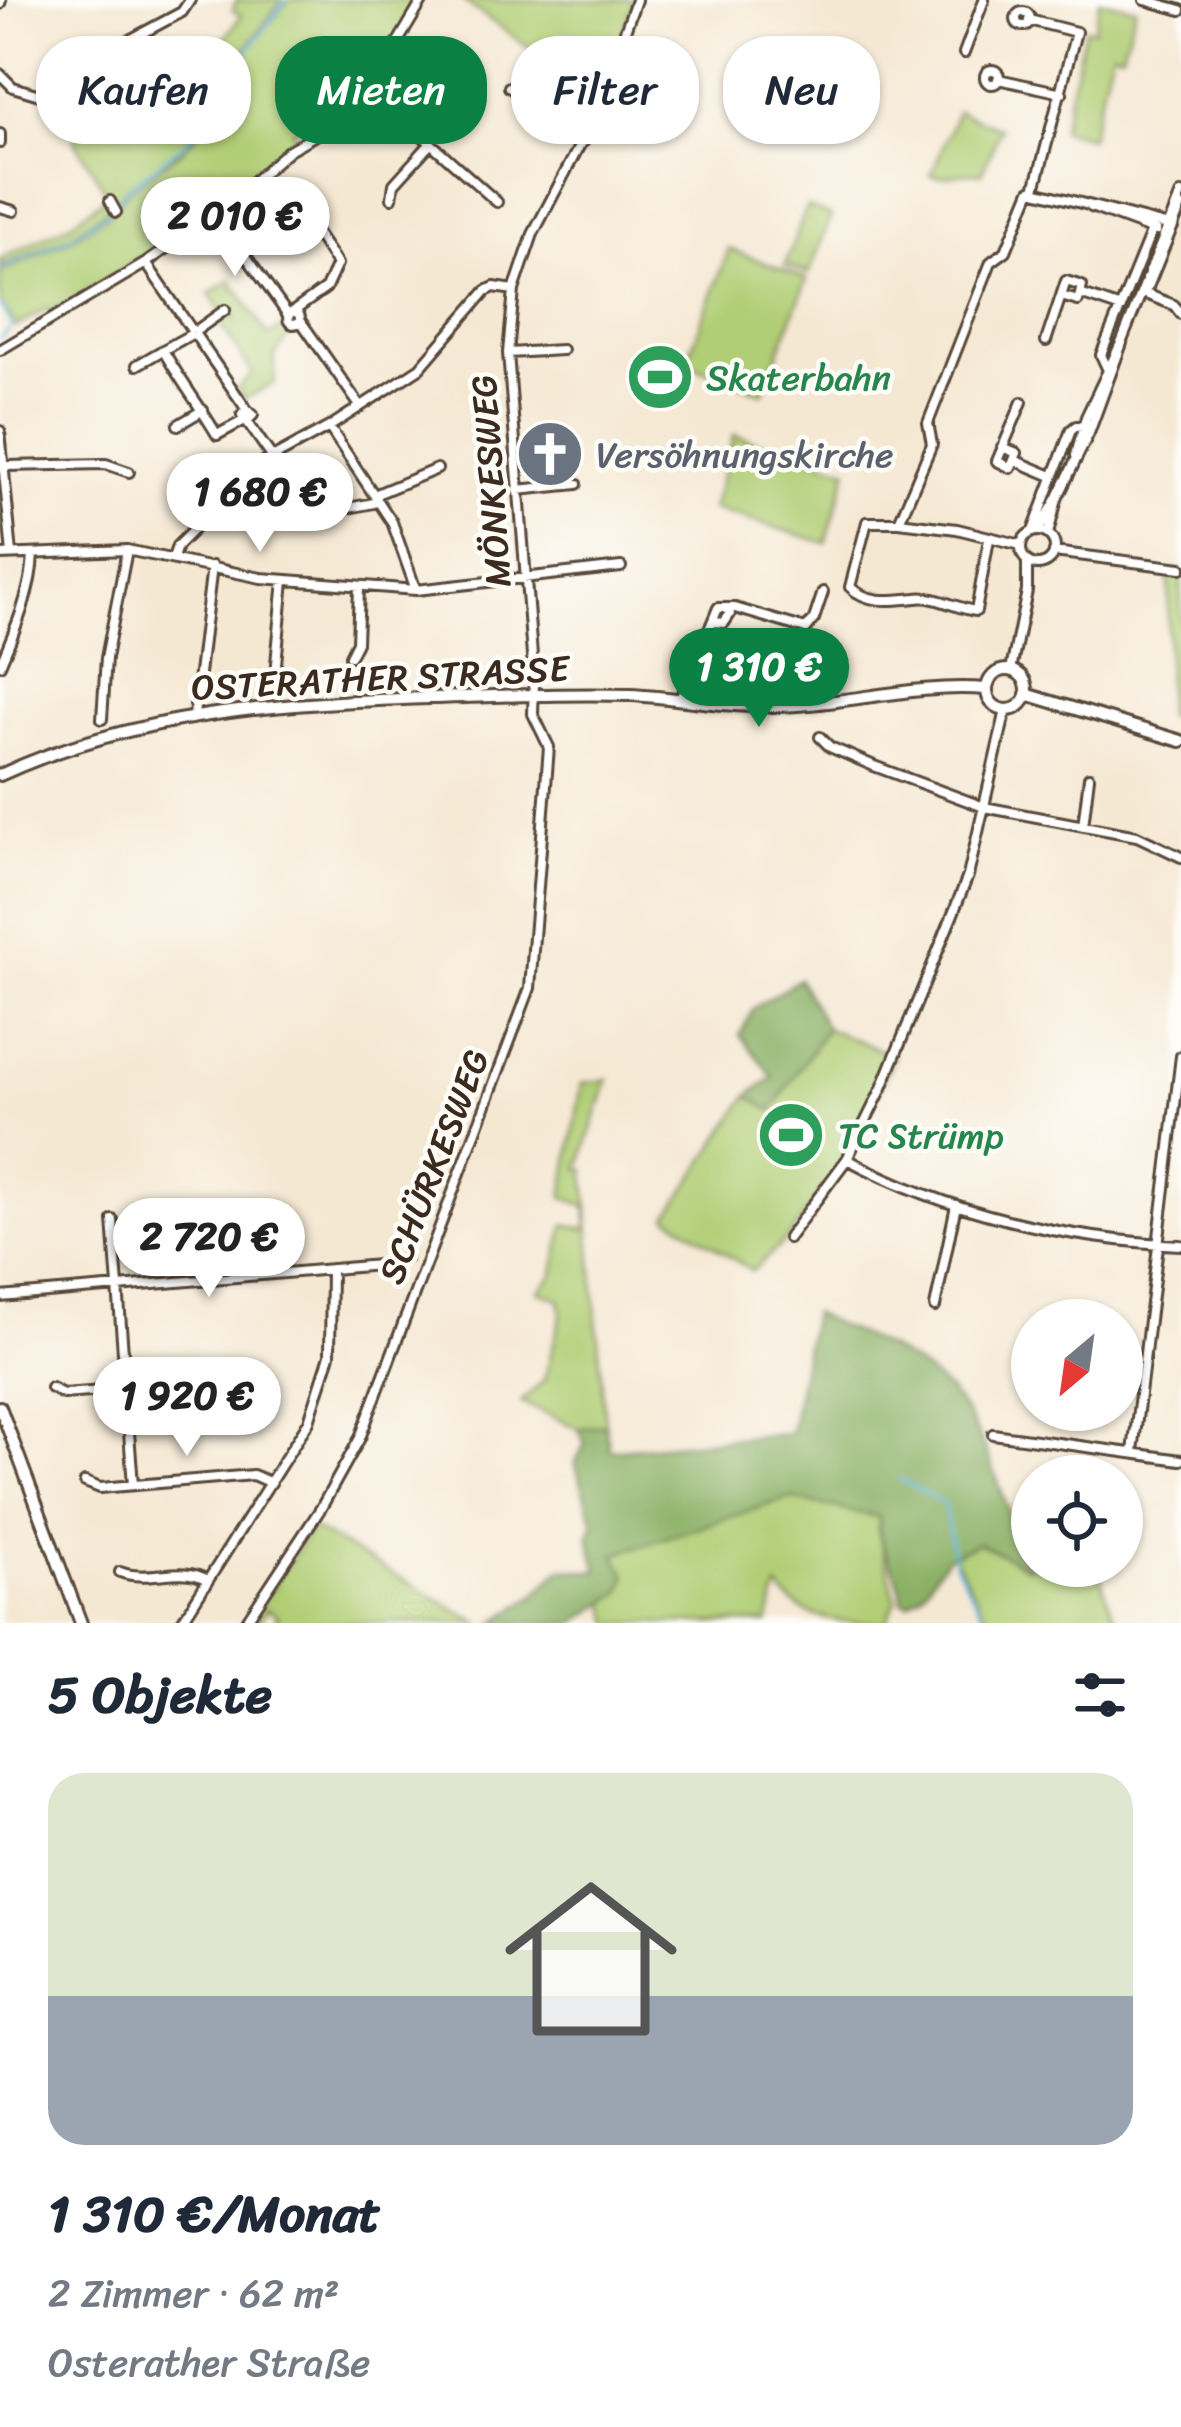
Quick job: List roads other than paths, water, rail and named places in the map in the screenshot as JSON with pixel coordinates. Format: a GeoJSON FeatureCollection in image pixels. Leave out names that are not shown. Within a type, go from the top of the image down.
{"type":"FeatureCollection","features":[{"type":"Feature","properties":{"kind":"main road"},"geometry":{"type":"LineString","coordinates":[[1032,696],[1006,710],[994,706],[986,689],[996,673],[1011,670],[1022,676],[1032,696],[1181,741]]}},
{"type":"Feature","properties":{"kind":"main road","name":"OSTERATHER STRASSE"},"geometry":{"type":"LineString","coordinates":[[0,775],[105,736],[194,715],[263,706],[532,695],[792,706],[927,688],[986,689]]}},
{"type":"Feature","properties":{"kind":"main road"},"geometry":{"type":"LineString","coordinates":[[0,1407],[80,1623]]}},
{"type":"Feature","properties":{"kind":"street"},"geometry":{"type":"LineString","coordinates":[[0,74],[13,87],[79,107],[104,91],[122,44],[182,11],[190,0]]}},
{"type":"Feature","properties":{"kind":"street"},"geometry":{"type":"LineString","coordinates":[[403,36],[423,0]]}},
{"type":"Feature","properties":{"kind":"street","name":"MÖNKESWEG"},"geometry":{"type":"LineString","coordinates":[[623,36],[636,0]]}},
{"type":"Feature","properties":{"kind":"street"},"geometry":{"type":"LineString","coordinates":[[964,53],[985,0]]}},
{"type":"Feature","properties":{"kind":"street"},"geometry":{"type":"LineString","coordinates":[[1144,0],[1181,10]]}},
{"type":"Feature","properties":{"kind":"street"},"geometry":{"type":"LineString","coordinates":[[1029,20],[1076,32],[1035,189]]}},
{"type":"Feature","properties":{"kind":"street"},"geometry":{"type":"LineString","coordinates":[[998,79],[1062,93]]}},
{"type":"Feature","properties":{"kind":"street"},"geometry":{"type":"LineString","coordinates":[[0,350],[216,214],[300,144]]}},
{"type":"Feature","properties":{"kind":"street"},"geometry":{"type":"LineString","coordinates":[[392,198],[394,184],[430,144]]}},
{"type":"Feature","properties":{"kind":"street"},"geometry":{"type":"LineString","coordinates":[[432,144],[497,202]]}},
{"type":"Feature","properties":{"kind":"street","name":"MÖNKESWEG"},"geometry":{"type":"LineString","coordinates":[[532,695],[508,353],[514,290],[533,234],[583,144]]}},
{"type":"Feature","properties":{"kind":"street"},"geometry":{"type":"LineString","coordinates":[[899,522],[932,444],[928,423],[991,262],[1006,251],[1027,193],[1035,189],[1168,230]]}},
{"type":"Feature","properties":{"kind":"street"},"geometry":{"type":"LineString","coordinates":[[1086,430],[1107,368],[1148,287],[1181,194]]}},
{"type":"Feature","properties":{"kind":"street"},"geometry":{"type":"LineString","coordinates":[[110,201],[116,212]]}},
{"type":"Feature","properties":{"kind":"street"},"geometry":{"type":"LineString","coordinates":[[1090,206],[1153,230],[1168,230]]}},
{"type":"Feature","properties":{"kind":"street"},"geometry":{"type":"LineString","coordinates":[[1168,230],[1181,206]]}},
{"type":"Feature","properties":{"kind":"street"},"geometry":{"type":"LineString","coordinates":[[0,207],[14,211]]}},
{"type":"Feature","properties":{"kind":"street"},"geometry":{"type":"LineString","coordinates":[[216,214],[360,406]]}},
{"type":"Feature","properties":{"kind":"street"},"geometry":{"type":"LineString","coordinates":[[294,316],[326,288],[337,264],[303,214]]}},
{"type":"Feature","properties":{"kind":"street"},"geometry":{"type":"LineString","coordinates":[[1107,368],[1101,359],[1153,230]]}},
{"type":"Feature","properties":{"kind":"street"},"geometry":{"type":"LineString","coordinates":[[146,262],[272,457]]}},
{"type":"Feature","properties":{"kind":"street"},"geometry":{"type":"LineString","coordinates":[[1046,341],[1061,296],[1066,281],[1082,286],[1078,301],[1061,296]]}},
{"type":"Feature","properties":{"kind":"street"},"geometry":{"type":"LineString","coordinates":[[173,558],[184,538],[250,471],[328,427],[429,360],[486,291],[494,287],[514,290]]}},
{"type":"Feature","properties":{"kind":"street"},"geometry":{"type":"LineString","coordinates":[[1142,293],[1174,305],[1181,314]]}},
{"type":"Feature","properties":{"kind":"street"},"geometry":{"type":"LineString","coordinates":[[1080,294],[1121,308]]}},
{"type":"Feature","properties":{"kind":"street"},"geometry":{"type":"LineString","coordinates":[[137,365],[225,310]]}},
{"type":"Feature","properties":{"kind":"street"},"geometry":{"type":"LineString","coordinates":[[988,539],[976,611],[915,597],[903,604],[859,595],[850,587],[866,524],[872,519],[957,529],[1021,545],[1040,532],[1122,351],[1122,341]]}},
{"type":"Feature","properties":{"kind":"street"},"geometry":{"type":"LineString","coordinates":[[163,350],[217,436],[246,417]]}},
{"type":"Feature","properties":{"kind":"street"},"geometry":{"type":"LineString","coordinates":[[508,353],[562,350]]}},
{"type":"Feature","properties":{"kind":"street"},"geometry":{"type":"LineString","coordinates":[[1022,402],[1002,447],[1017,453],[1014,460],[1052,476]]}},
{"type":"Feature","properties":{"kind":"street"},"geometry":{"type":"LineString","coordinates":[[178,424],[203,410]]}},
{"type":"Feature","properties":{"kind":"street"},"geometry":{"type":"LineString","coordinates":[[328,427],[404,548],[416,590]]}},
{"type":"Feature","properties":{"kind":"street"},"geometry":{"type":"LineString","coordinates":[[1086,430],[1071,430],[1052,476],[1040,532],[1054,552],[1181,568]]}},
{"type":"Feature","properties":{"kind":"street"},"geometry":{"type":"LineString","coordinates":[[0,431],[12,554]]}},
{"type":"Feature","properties":{"kind":"street"},"geometry":{"type":"LineString","coordinates":[[6,466],[115,464],[130,472]]}},
{"type":"Feature","properties":{"kind":"street"},"geometry":{"type":"LineString","coordinates":[[338,510],[374,503],[379,493],[437,469]]}},
{"type":"Feature","properties":{"kind":"street"},"geometry":{"type":"LineString","coordinates":[[518,490],[577,484]]}},
{"type":"Feature","properties":{"kind":"street"},"geometry":{"type":"LineString","coordinates":[[1011,670],[1027,591],[1027,561],[1021,545]]}},
{"type":"Feature","properties":{"kind":"street"},"geometry":{"type":"LineString","coordinates":[[102,719],[106,658],[127,550]]}},
{"type":"Feature","properties":{"kind":"street"},"geometry":{"type":"LineString","coordinates":[[0,555],[127,550],[284,580],[416,590],[621,567]]}},
{"type":"Feature","properties":{"kind":"street"},"geometry":{"type":"LineString","coordinates":[[1027,591],[1040,565],[1054,552]]}},
{"type":"Feature","properties":{"kind":"street"},"geometry":{"type":"LineString","coordinates":[[0,665],[25,595],[33,554]]}},
{"type":"Feature","properties":{"kind":"street"},"geometry":{"type":"LineString","coordinates":[[1027,561],[1040,565]]}},
{"type":"Feature","properties":{"kind":"street"},"geometry":{"type":"LineString","coordinates":[[194,715],[212,566]]}},
{"type":"Feature","properties":{"kind":"street"},"geometry":{"type":"LineString","coordinates":[[281,685],[274,674],[284,580]]}},
{"type":"Feature","properties":{"kind":"street"},"geometry":{"type":"LineString","coordinates":[[350,656],[357,642],[358,588]]}},
{"type":"Feature","properties":{"kind":"street"},"geometry":{"type":"LineString","coordinates":[[680,699],[715,622],[724,623],[728,608],[806,629],[823,592]]}},
{"type":"Feature","properties":{"kind":"street","name":"SCHÜRKESWEG"},"geometry":{"type":"LineString","coordinates":[[245,1623],[321,1508],[360,1438],[530,988],[549,747],[532,714],[532,695]]}},
{"type":"Feature","properties":{"kind":"street"},"geometry":{"type":"LineString","coordinates":[[788,1238],[847,1159],[882,1088],[968,876],[1006,710]]}},
{"type":"Feature","properties":{"kind":"street"},"geometry":{"type":"LineString","coordinates":[[820,737],[830,747],[984,808],[1137,836],[1181,857]]}},
{"type":"Feature","properties":{"kind":"street"},"geometry":{"type":"LineString","coordinates":[[1083,826],[1088,777]]}},
{"type":"Feature","properties":{"kind":"street"},"geometry":{"type":"LineString","coordinates":[[1132,1452],[1181,1056]]}},
{"type":"Feature","properties":{"kind":"street"},"geometry":{"type":"LineString","coordinates":[[847,1159],[885,1179],[956,1205],[1029,1225],[1181,1245]]}},
{"type":"Feature","properties":{"kind":"street"},"geometry":{"type":"LineString","coordinates":[[935,1307],[956,1205]]}},
{"type":"Feature","properties":{"kind":"street"},"geometry":{"type":"LineString","coordinates":[[113,1220],[133,1485]]}},
{"type":"Feature","properties":{"kind":"street"},"geometry":{"type":"LineString","coordinates":[[0,1298],[391,1264],[406,1258]]}},
{"type":"Feature","properties":{"kind":"street"},"geometry":{"type":"LineString","coordinates":[[182,1623],[301,1438],[323,1384],[333,1310],[331,1269]]}},
{"type":"Feature","properties":{"kind":"street"},"geometry":{"type":"LineString","coordinates":[[51,1388],[63,1394],[223,1382],[238,1374]]}},
{"type":"Feature","properties":{"kind":"street"},"geometry":{"type":"LineString","coordinates":[[993,1434],[1181,1460]]}},
{"type":"Feature","properties":{"kind":"street"},"geometry":{"type":"LineString","coordinates":[[85,1482],[100,1488],[254,1475],[271,1483]]}},
{"type":"Feature","properties":{"kind":"street"},"geometry":{"type":"LineString","coordinates":[[120,1572],[133,1577],[197,1574],[207,1580]]}},
{"type":"Feature","properties":{"kind":"waterway"},"geometry":{"type":"LineString","coordinates":[[117,204],[125,191],[191,138],[225,80],[286,0]]}},
{"type":"Feature","properties":{"kind":"waterway"},"geometry":{"type":"LineString","coordinates":[[0,270],[69,238],[110,211]]}},
{"type":"Feature","properties":{"kind":"waterway"},"geometry":{"type":"LineString","coordinates":[[0,306],[13,326],[0,338]]}},
{"type":"Feature","properties":{"kind":"waterway"},"geometry":{"type":"LineString","coordinates":[[899,1479],[944,1504],[955,1564],[988,1623]]}},
{"type":"Feature","properties":{"kind":"place","name":"Skaterbahn"},"geometry":{"type":"Point","coordinates":[660,377]}},
{"type":"Feature","properties":{"kind":"place","name":"Versöhnungskirche"},"geometry":{"type":"Point","coordinates":[550,454]}},
{"type":"Feature","properties":{"kind":"place","name":"TC Strümp"},"geometry":{"type":"Point","coordinates":[791,1135]}}]}
